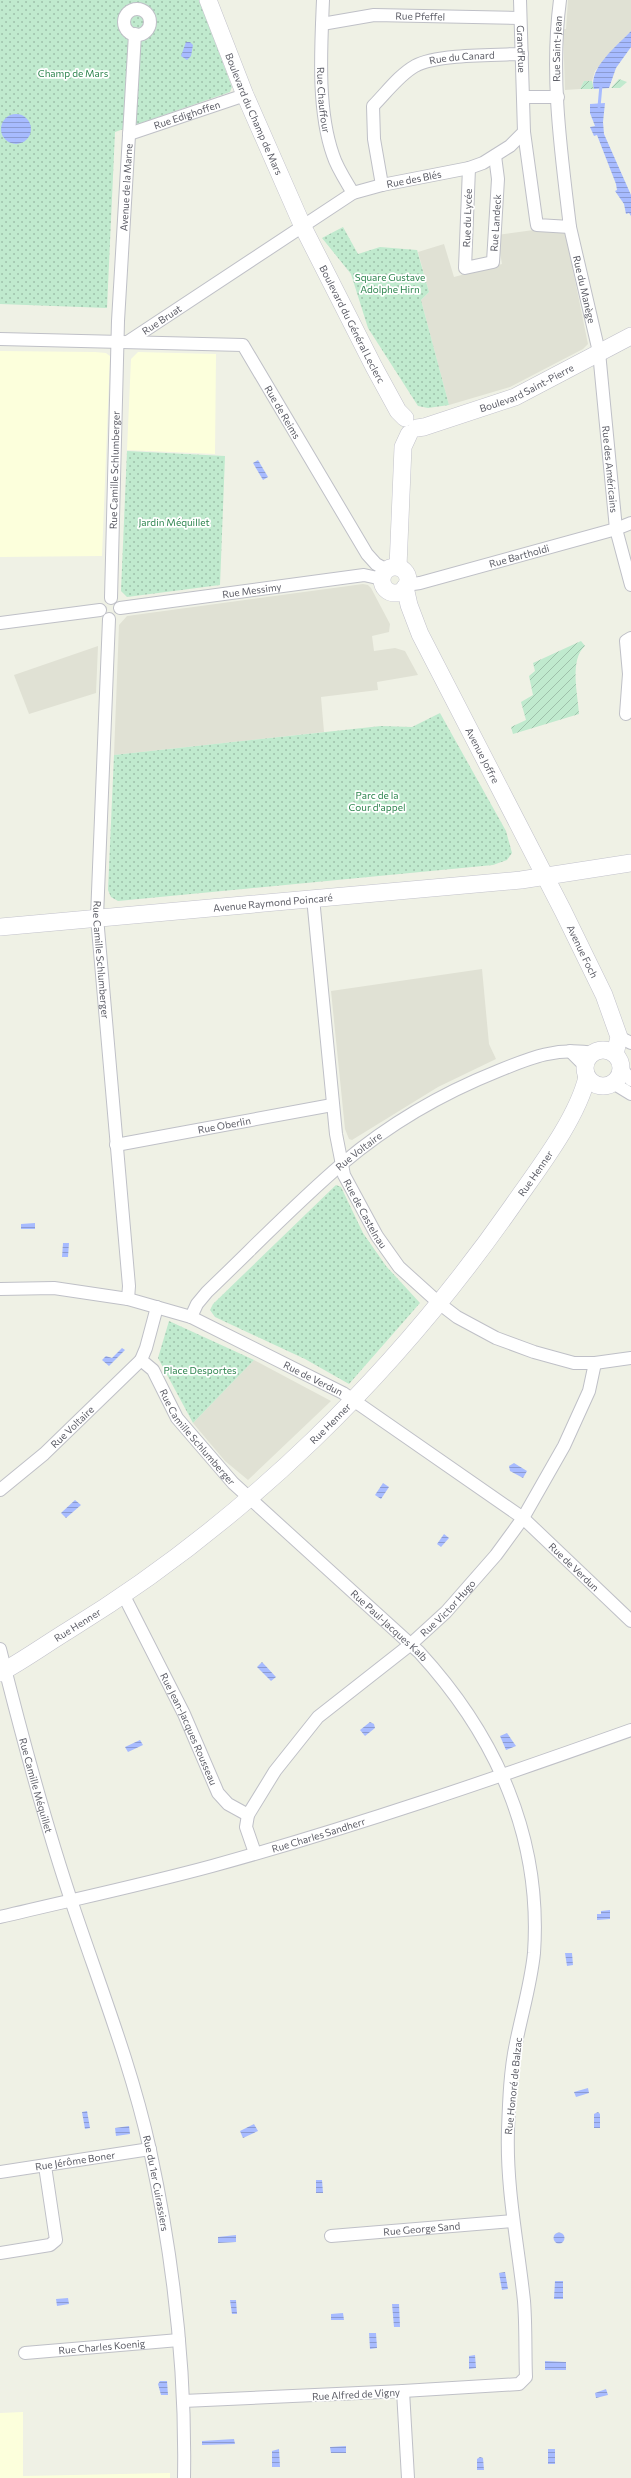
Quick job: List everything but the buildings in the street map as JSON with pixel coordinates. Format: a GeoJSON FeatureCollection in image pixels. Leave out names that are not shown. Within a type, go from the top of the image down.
{"type":"FeatureCollection","features":[{"type":"Feature","properties":{"kind":"street","name":"Boulevard du Champ de Mars"},"geometry":{"type":"LineString","coordinates":[[208,0],[245,95],[303,227]]}},
{"type":"Feature","properties":{"kind":"street","name":"Rue Chauffour"},"geometry":{"type":"LineString","coordinates":[[323,0],[323,101],[327,132],[333,157],[353,193]]}},
{"type":"Feature","properties":{"kind":"street","name":"Grand'Rue"},"geometry":{"type":"LineString","coordinates":[[520,0],[519,18],[524,97],[524,132],[538,225],[570,227]]}},
{"type":"Feature","properties":{"kind":"street","name":"Rue Saint-Jean"},"geometry":{"type":"LineString","coordinates":[[560,0],[557,24],[557,114],[570,227]]}},
{"type":"Feature","properties":{"kind":"street","name":"Rue Pfeffel"},"geometry":{"type":"LineString","coordinates":[[322,24],[374,15],[519,18]]}},
{"type":"Feature","properties":{"kind":"street","name":"Avenue de la Marne"},"geometry":{"type":"LineString","coordinates":[[124,341],[129,134],[135,34]]}},
{"type":"Feature","properties":{"kind":"street","name":"Rue du Canard"},"geometry":{"type":"LineString","coordinates":[[382,185],[374,139],[373,106],[405,74],[417,65],[436,59],[522,54]]}},
{"type":"Feature","properties":{"kind":"street","name":"Rue Edighoffen"},"geometry":{"type":"LineString","coordinates":[[129,134],[245,95]]}},
{"type":"Feature","properties":{"kind":"street"},"geometry":{"type":"LineString","coordinates":[[524,97],[558,97]]}},
{"type":"Feature","properties":{"kind":"street","name":"Rue des Blés"},"geometry":{"type":"LineString","coordinates":[[303,227],[353,193],[382,185],[469,168],[495,156],[524,132]]}},
{"type":"Feature","properties":{"kind":"street","name":"Rue Landeck"},"geometry":{"type":"LineString","coordinates":[[465,268],[493,262],[498,179],[495,156]]}},
{"type":"Feature","properties":{"kind":"street","name":"Rue du Lycée"},"geometry":{"type":"LineString","coordinates":[[465,268],[469,168]]}},
{"type":"Feature","properties":{"kind":"street","name":"Rue Bruat"},"geometry":{"type":"LineString","coordinates":[[124,341],[303,227]]}},
{"type":"Feature","properties":{"kind":"street","name":"Boulevard du Général Leclerc"},"geometry":{"type":"LineString","coordinates":[[303,227],[374,367],[398,411],[410,427]]}},
{"type":"Feature","properties":{"kind":"street","name":"Rue du Manège"},"geometry":{"type":"LineString","coordinates":[[570,227],[599,352]]}},
{"type":"Feature","properties":{"kind":"street","name":"Boulevard Saint-Pierre"},"geometry":{"type":"LineString","coordinates":[[410,427],[424,427],[515,397],[631,336]]}},
{"type":"Feature","properties":{"kind":"street"},"geometry":{"type":"LineString","coordinates":[[0,339],[124,341]]}},
{"type":"Feature","properties":{"kind":"street","name":"Rue de Reims"},"geometry":{"type":"LineString","coordinates":[[124,341],[243,344],[367,554],[376,564],[395,580]]}},
{"type":"Feature","properties":{"kind":"street","name":"Rue Camille Schlumberger"},"geometry":{"type":"LineString","coordinates":[[111,598],[124,341]]}},
{"type":"Feature","properties":{"kind":"street","name":"Rue des Américains"},"geometry":{"type":"LineString","coordinates":[[599,352],[616,529],[631,585]]}},
{"type":"Feature","properties":{"kind":"street","name":"Avenue Joffre"},"geometry":{"type":"LineString","coordinates":[[410,427],[403,447],[395,580],[409,605],[420,634],[545,877]]}},
{"type":"Feature","properties":{"kind":"street","name":"Rue Bartholdi"},"geometry":{"type":"LineString","coordinates":[[395,580],[413,584],[420,583],[616,529],[631,522]]}},
{"type":"Feature","properties":{"kind":"street","name":"Rue Messimy"},"geometry":{"type":"LineString","coordinates":[[120,608],[364,575],[395,580]]}},
{"type":"Feature","properties":{"kind":"street"},"geometry":{"type":"LineString","coordinates":[[111,598],[116,600],[120,608],[116,617],[110,619],[102,615],[100,610],[102,601],[111,598]]}},
{"type":"Feature","properties":{"kind":"street"},"geometry":{"type":"LineString","coordinates":[[0,623],[100,610]]}},
{"type":"Feature","properties":{"kind":"street","name":"Rue Camille Schlumberger"},"geometry":{"type":"LineString","coordinates":[[110,619],[97,917],[129,1286],[128,1299]]}},
{"type":"Feature","properties":{"kind":"street"},"geometry":{"type":"LineString","coordinates":[[626,714],[629,674],[626,641],[631,638]]}},
{"type":"Feature","properties":{"kind":"street","name":"Avenue Raymond Poincaré"},"geometry":{"type":"LineString","coordinates":[[0,927],[545,877],[631,863]]}},
{"type":"Feature","properties":{"kind":"street","name":"Avenue Foch"},"geometry":{"type":"LineString","coordinates":[[545,877],[604,996],[622,1036],[605,1069]]}},
{"type":"Feature","properties":{"kind":"street","name":"Rue de Castelnau"},"geometry":{"type":"LineString","coordinates":[[313,898],[332,1104],[344,1175],[376,1236],[399,1267],[440,1304],[477,1328],[522,1348],[574,1363],[595,1364],[631,1358]]}},
{"type":"Feature","properties":{"kind":"street","name":"Rue Voltaire"},"geometry":{"type":"LineString","coordinates":[[191,1317],[197,1304],[207,1292],[343,1163],[405,1119],[480,1078],[537,1056],[555,1051],[570,1051],[605,1069]]}},
{"type":"Feature","properties":{"kind":"street"},"geometry":{"type":"LineString","coordinates":[[605,1069],[631,1094]]}},
{"type":"Feature","properties":{"kind":"street","name":"Rue Henner"},"geometry":{"type":"LineString","coordinates":[[3,1671],[124,1596],[202,1537],[248,1498],[355,1399],[440,1304],[481,1251],[539,1168],[583,1096],[605,1069]]}},
{"type":"Feature","properties":{"kind":"street","name":"Rue Oberlin"},"geometry":{"type":"LineString","coordinates":[[116,1145],[332,1104]]}},
{"type":"Feature","properties":{"kind":"street","name":"Rue de Verdun"},"geometry":{"type":"LineString","coordinates":[[0,1289],[54,1288],[128,1299],[191,1317],[355,1399],[523,1518],[631,1621]]}},
{"type":"Feature","properties":{"kind":"street"},"geometry":{"type":"LineString","coordinates":[[141,1360],[146,1348],[157,1307]]}},
{"type":"Feature","properties":{"kind":"street","name":"Rue Camille Schlumberger"},"geometry":{"type":"LineString","coordinates":[[141,1360],[153,1370],[177,1418],[200,1447],[248,1498]]}},
{"type":"Feature","properties":{"kind":"street","name":"Rue Voltaire"},"geometry":{"type":"LineString","coordinates":[[0,1490],[44,1454],[141,1360]]}},
{"type":"Feature","properties":{"kind":"street","name":"Rue Victor Hugo"},"geometry":{"type":"LineString","coordinates":[[248,1815],[275,1771],[318,1717],[411,1644],[475,1580],[523,1518],[564,1446],[589,1391],[595,1364]]}},
{"type":"Feature","properties":{"kind":"street","name":"Rue Paul-Jacques Kalb"},"geometry":{"type":"LineString","coordinates":[[248,1498],[411,1644],[445,1681],[476,1725],[501,1776]]}},
{"type":"Feature","properties":{"kind":"street","name":"Rue Jean-Jacques Rousseau"},"geometry":{"type":"LineString","coordinates":[[124,1596],[184,1714],[218,1793],[228,1804],[248,1815]]}},
{"type":"Feature","properties":{"kind":"street","name":"Rue Camille Méquillet"},"geometry":{"type":"LineString","coordinates":[[0,1649],[3,1671],[35,1784],[71,1900]]}},
{"type":"Feature","properties":{"kind":"street","name":"Rue Charles Sandherr"},"geometry":{"type":"LineString","coordinates":[[0,1917],[213,1866],[501,1776],[631,1730]]}},
{"type":"Feature","properties":{"kind":"street","name":"Rue Honoré de Balzac"},"geometry":{"type":"LineString","coordinates":[[501,1776],[520,1817],[529,1858],[535,1902],[534,1954],[516,2044],[509,2110],[508,2174],[512,2221],[524,2302],[526,2377]]}},
{"type":"Feature","properties":{"kind":"street"},"geometry":{"type":"LineString","coordinates":[[248,1815],[246,1827],[254,1853]]}},
{"type":"Feature","properties":{"kind":"street","name":"Rue du 1er Cuirassiers"},"geometry":{"type":"LineString","coordinates":[[71,1900],[114,2022],[150,2149],[167,2244],[178,2340],[183,2401],[184,2478]]}},
{"type":"Feature","properties":{"kind":"street","name":"Rue Jérôme Boner"},"geometry":{"type":"LineString","coordinates":[[0,2172],[150,2149]]}},
{"type":"Feature","properties":{"kind":"street"},"geometry":{"type":"LineString","coordinates":[[0,2253],[50,2245],[56,2240],[45,2166]]}},
{"type":"Feature","properties":{"kind":"street","name":"Rue George Sand"},"geometry":{"type":"LineString","coordinates":[[331,2236],[512,2221]]}},
{"type":"Feature","properties":{"kind":"street","name":"Rue Charles Koenig"},"geometry":{"type":"LineString","coordinates":[[25,2353],[178,2340]]}},
{"type":"Feature","properties":{"kind":"street","name":"Rue Alfred de Vigny"},"geometry":{"type":"LineString","coordinates":[[183,2401],[403,2392],[519,2384],[526,2377]]}},
{"type":"Feature","properties":{"kind":"street"},"geometry":{"type":"LineString","coordinates":[[403,2392],[408,2478]]}},
{"type":"Feature","properties":{"kind":"shaded area"},"geometry":{"type":"Polygon","coordinates":[[[568,0],[631,0],[631,31],[595,71],[592,81],[584,81],[580,89],[565,90],[563,29],[566,29],[568,0]]]}},
{"type":"Feature","properties":{"kind":"shaded area"},"geometry":{"type":"Polygon","coordinates":[[[548,228],[565,231],[588,344],[583,349],[510,387],[449,405],[421,300],[429,292],[418,252],[444,244],[454,277],[502,264],[497,235],[548,228]]]}},
{"type":"Feature","properties":{"kind":"shaded area"},"geometry":{"type":"Polygon","coordinates":[[[0,351],[95,352],[106,353],[110,356],[102,556],[0,557],[0,351]]]}},
{"type":"Feature","properties":{"kind":"shaded area"},"geometry":{"type":"Polygon","coordinates":[[[138,352],[216,354],[215,454],[127,450],[131,359],[138,352]]]}},
{"type":"Feature","properties":{"kind":"shaded area"},"geometry":{"type":"Polygon","coordinates":[[[363,584],[368,585],[371,588],[390,624],[389,632],[372,636],[374,651],[395,648],[405,651],[418,675],[377,682],[378,690],[321,697],[324,732],[114,755],[119,625],[127,616],[363,584]]]}},
{"type":"Feature","properties":{"kind":"shaded area"},"geometry":{"type":"Polygon","coordinates":[[[98,646],[96,693],[29,714],[14,675],[98,646]]]}},
{"type":"Feature","properties":{"kind":"shaded area"},"geometry":{"type":"Polygon","coordinates":[[[482,969],[489,1044],[496,1059],[438,1087],[352,1140],[349,1139],[345,1129],[331,991],[482,969]]]}},
{"type":"Feature","properties":{"kind":"shaded area"},"geometry":{"type":"Polygon","coordinates":[[[254,1360],[331,1401],[248,1480],[225,1461],[193,1423],[254,1360]]]}},
{"type":"Feature","properties":{"kind":"shaded area"},"geometry":{"type":"Polygon","coordinates":[[[23,2412],[23,2476],[170,2473],[170,2478],[0,2478],[0,2413],[23,2412]]]}},
{"type":"Feature","properties":{"kind":"green space","name":"Champ de Mars"},"geometry":{"type":"Polygon","coordinates":[[[0,0],[199,0],[232,87],[230,92],[115,132],[107,308],[0,304],[0,0]]]}},
{"type":"Feature","properties":{"kind":"green space"},"geometry":{"type":"Polygon","coordinates":[[[619,79],[627,82],[620,88],[611,88],[619,79]]]}},
{"type":"Feature","properties":{"kind":"green space"},"geometry":{"type":"Polygon","coordinates":[[[584,81],[592,81],[594,89],[580,89],[584,81]]]}},
{"type":"Feature","properties":{"kind":"green space","name":"Square Gustave Adolphe Hirn"},"geometry":{"type":"Polygon","coordinates":[[[343,227],[358,254],[380,247],[417,250],[429,292],[421,300],[449,405],[428,408],[418,406],[368,328],[351,274],[322,238],[343,227]]]}},
{"type":"Feature","properties":{"kind":"green space","name":"Jardin Méquillet"},"geometry":{"type":"Polygon","coordinates":[[[127,451],[225,456],[220,585],[127,597],[121,591],[127,451]]]}},
{"type":"Feature","properties":{"kind":"green space"},"geometry":{"type":"Polygon","coordinates":[[[581,641],[585,646],[580,652],[576,668],[576,687],[579,714],[513,734],[511,727],[526,720],[521,702],[533,695],[529,676],[535,671],[533,663],[581,641]]]}},
{"type":"Feature","properties":{"kind":"green space","name":"Parc de la Cour d'appel"},"geometry":{"type":"Polygon","coordinates":[[[440,713],[506,831],[512,853],[507,860],[493,865],[118,901],[111,897],[108,890],[114,755],[381,726],[412,727],[440,713]]]}},
{"type":"Feature","properties":{"kind":"green space"},"geometry":{"type":"Polygon","coordinates":[[[336,1185],[341,1187],[363,1233],[386,1266],[420,1303],[349,1384],[305,1359],[215,1317],[210,1310],[213,1304],[336,1185]]]}},
{"type":"Feature","properties":{"kind":"green space","name":"Place Desportes"},"geometry":{"type":"Polygon","coordinates":[[[169,1321],[254,1360],[193,1423],[158,1358],[169,1321]]]}},
{"type":"Feature","properties":{"kind":"water"},"geometry":{"type":"Polygon","coordinates":[[[631,31],[631,47],[616,68],[609,88],[594,89],[593,81],[595,73],[605,57],[631,31]]]}},
{"type":"Feature","properties":{"kind":"water"},"geometry":{"type":"Polygon","coordinates":[[[186,42],[190,42],[193,45],[191,56],[187,60],[181,56],[186,42]]]}},
{"type":"Feature","properties":{"kind":"water"},"geometry":{"type":"Polygon","coordinates":[[[605,103],[603,122],[604,134],[631,195],[631,216],[629,213],[626,214],[624,204],[615,191],[617,190],[616,184],[597,135],[594,136],[590,127],[595,126],[590,113],[590,104],[605,103]]]}},
{"type":"Feature","properties":{"kind":"water"},"geometry":{"type":"Polygon","coordinates":[[[16,114],[27,118],[31,129],[27,140],[16,144],[5,140],[1,129],[5,118],[16,114]]]}},
{"type":"Feature","properties":{"kind":"water"},"geometry":{"type":"Polygon","coordinates":[[[258,460],[268,477],[263,480],[253,463],[258,460]]]}},
{"type":"Feature","properties":{"kind":"water"},"geometry":{"type":"Polygon","coordinates":[[[35,1223],[35,1229],[21,1229],[21,1224],[35,1223]]]}},
{"type":"Feature","properties":{"kind":"water"},"geometry":{"type":"Polygon","coordinates":[[[63,1243],[69,1243],[68,1257],[62,1257],[63,1243]]]}},
{"type":"Feature","properties":{"kind":"water"},"geometry":{"type":"Polygon","coordinates":[[[122,1348],[125,1350],[109,1366],[102,1360],[106,1356],[112,1358],[122,1348]]]}},
{"type":"Feature","properties":{"kind":"water"},"geometry":{"type":"Polygon","coordinates":[[[514,1463],[527,1471],[523,1478],[510,1471],[509,1466],[514,1463]]]}},
{"type":"Feature","properties":{"kind":"water"},"geometry":{"type":"Polygon","coordinates":[[[383,1483],[389,1487],[381,1499],[375,1495],[383,1483]]]}},
{"type":"Feature","properties":{"kind":"water"},"geometry":{"type":"Polygon","coordinates":[[[75,1500],[81,1505],[66,1518],[61,1513],[75,1500]]]}},
{"type":"Feature","properties":{"kind":"water"},"geometry":{"type":"Polygon","coordinates":[[[444,1534],[449,1538],[441,1547],[437,1544],[444,1534]]]}},
{"type":"Feature","properties":{"kind":"water"},"geometry":{"type":"Polygon","coordinates":[[[262,1662],[276,1677],[271,1681],[257,1667],[262,1662]]]}},
{"type":"Feature","properties":{"kind":"water"},"geometry":{"type":"Polygon","coordinates":[[[370,1722],[374,1724],[375,1728],[365,1736],[360,1730],[370,1722]]]}},
{"type":"Feature","properties":{"kind":"water"},"geometry":{"type":"Polygon","coordinates":[[[507,1733],[516,1746],[506,1750],[500,1736],[507,1733]]]}},
{"type":"Feature","properties":{"kind":"water"},"geometry":{"type":"Polygon","coordinates":[[[140,1740],[143,1745],[128,1752],[125,1747],[140,1740]]]}},
{"type":"Feature","properties":{"kind":"water"},"geometry":{"type":"Polygon","coordinates":[[[610,1910],[610,1919],[597,1920],[597,1914],[601,1914],[601,1911],[610,1910]]]}},
{"type":"Feature","properties":{"kind":"water"},"geometry":{"type":"Polygon","coordinates":[[[565,1953],[572,1953],[573,1965],[567,1966],[565,1953]]]}},
{"type":"Feature","properties":{"kind":"water"},"geometry":{"type":"Polygon","coordinates":[[[588,2088],[589,2093],[576,2097],[574,2092],[588,2088]]]}},
{"type":"Feature","properties":{"kind":"water"},"geometry":{"type":"Polygon","coordinates":[[[87,2111],[90,2128],[85,2129],[82,2112],[87,2111]]]}},
{"type":"Feature","properties":{"kind":"water"},"geometry":{"type":"Polygon","coordinates":[[[598,2112],[600,2114],[600,2128],[594,2128],[594,2114],[598,2112]]]}},
{"type":"Feature","properties":{"kind":"water"},"geometry":{"type":"Polygon","coordinates":[[[254,2124],[258,2131],[243,2138],[240,2131],[254,2124]]]}},
{"type":"Feature","properties":{"kind":"water"},"geometry":{"type":"Polygon","coordinates":[[[129,2126],[130,2134],[116,2136],[115,2128],[129,2126]]]}},
{"type":"Feature","properties":{"kind":"water"},"geometry":{"type":"Polygon","coordinates":[[[316,2180],[322,2180],[323,2193],[316,2193],[316,2180]]]}},
{"type":"Feature","properties":{"kind":"water"},"geometry":{"type":"Polygon","coordinates":[[[559,2232],[563,2234],[565,2238],[563,2242],[559,2244],[555,2242],[553,2238],[555,2234],[559,2232]]]}},
{"type":"Feature","properties":{"kind":"water"},"geometry":{"type":"Polygon","coordinates":[[[236,2235],[236,2242],[218,2243],[218,2237],[236,2235]]]}},
{"type":"Feature","properties":{"kind":"water"},"geometry":{"type":"Polygon","coordinates":[[[505,2272],[508,2289],[502,2290],[499,2273],[505,2272]]]}},
{"type":"Feature","properties":{"kind":"water"},"geometry":{"type":"Polygon","coordinates":[[[555,2281],[563,2281],[563,2299],[554,2299],[555,2281]]]}},
{"type":"Feature","properties":{"kind":"water"},"geometry":{"type":"Polygon","coordinates":[[[68,2298],[69,2304],[57,2306],[56,2299],[68,2298]]]}},
{"type":"Feature","properties":{"kind":"water"},"geometry":{"type":"Polygon","coordinates":[[[230,2300],[236,2300],[237,2314],[232,2314],[230,2300]]]}},
{"type":"Feature","properties":{"kind":"water"},"geometry":{"type":"Polygon","coordinates":[[[392,2304],[399,2304],[400,2327],[394,2327],[392,2304]]]}},
{"type":"Feature","properties":{"kind":"water"},"geometry":{"type":"Polygon","coordinates":[[[343,2313],[344,2320],[331,2320],[331,2314],[343,2313]]]}},
{"type":"Feature","properties":{"kind":"water"},"geometry":{"type":"Polygon","coordinates":[[[369,2333],[376,2333],[377,2348],[370,2349],[369,2333]]]}},
{"type":"Feature","properties":{"kind":"water"},"geometry":{"type":"Polygon","coordinates":[[[475,2355],[476,2368],[469,2369],[469,2356],[475,2355]]]}},
{"type":"Feature","properties":{"kind":"water"},"geometry":{"type":"Polygon","coordinates":[[[545,2361],[566,2362],[566,2370],[545,2370],[545,2361]]]}},
{"type":"Feature","properties":{"kind":"water"},"geometry":{"type":"Polygon","coordinates":[[[160,2381],[167,2381],[168,2395],[161,2395],[158,2384],[160,2381]]]}},
{"type":"Feature","properties":{"kind":"water"},"geometry":{"type":"Polygon","coordinates":[[[606,2389],[608,2395],[596,2398],[595,2393],[606,2389]]]}},
{"type":"Feature","properties":{"kind":"water"},"geometry":{"type":"Polygon","coordinates":[[[234,2439],[235,2444],[202,2445],[202,2441],[234,2439]]]}},
{"type":"Feature","properties":{"kind":"water"},"geometry":{"type":"Polygon","coordinates":[[[346,2446],[346,2453],[331,2453],[330,2447],[346,2446]]]}},
{"type":"Feature","properties":{"kind":"water"},"geometry":{"type":"Polygon","coordinates":[[[279,2449],[280,2467],[272,2467],[272,2451],[279,2449]]]}},
{"type":"Feature","properties":{"kind":"water"},"geometry":{"type":"Polygon","coordinates":[[[548,2449],[555,2449],[555,2464],[548,2464],[548,2449]]]}},
{"type":"Feature","properties":{"kind":"water"},"geometry":{"type":"Polygon","coordinates":[[[480,2457],[483,2458],[484,2470],[477,2470],[477,2459],[480,2457]]]}},
{"type":"Feature","properties":{"kind":"waterway"},"geometry":{"type":"LineString","coordinates":[[599,107],[601,85]]}}]}
